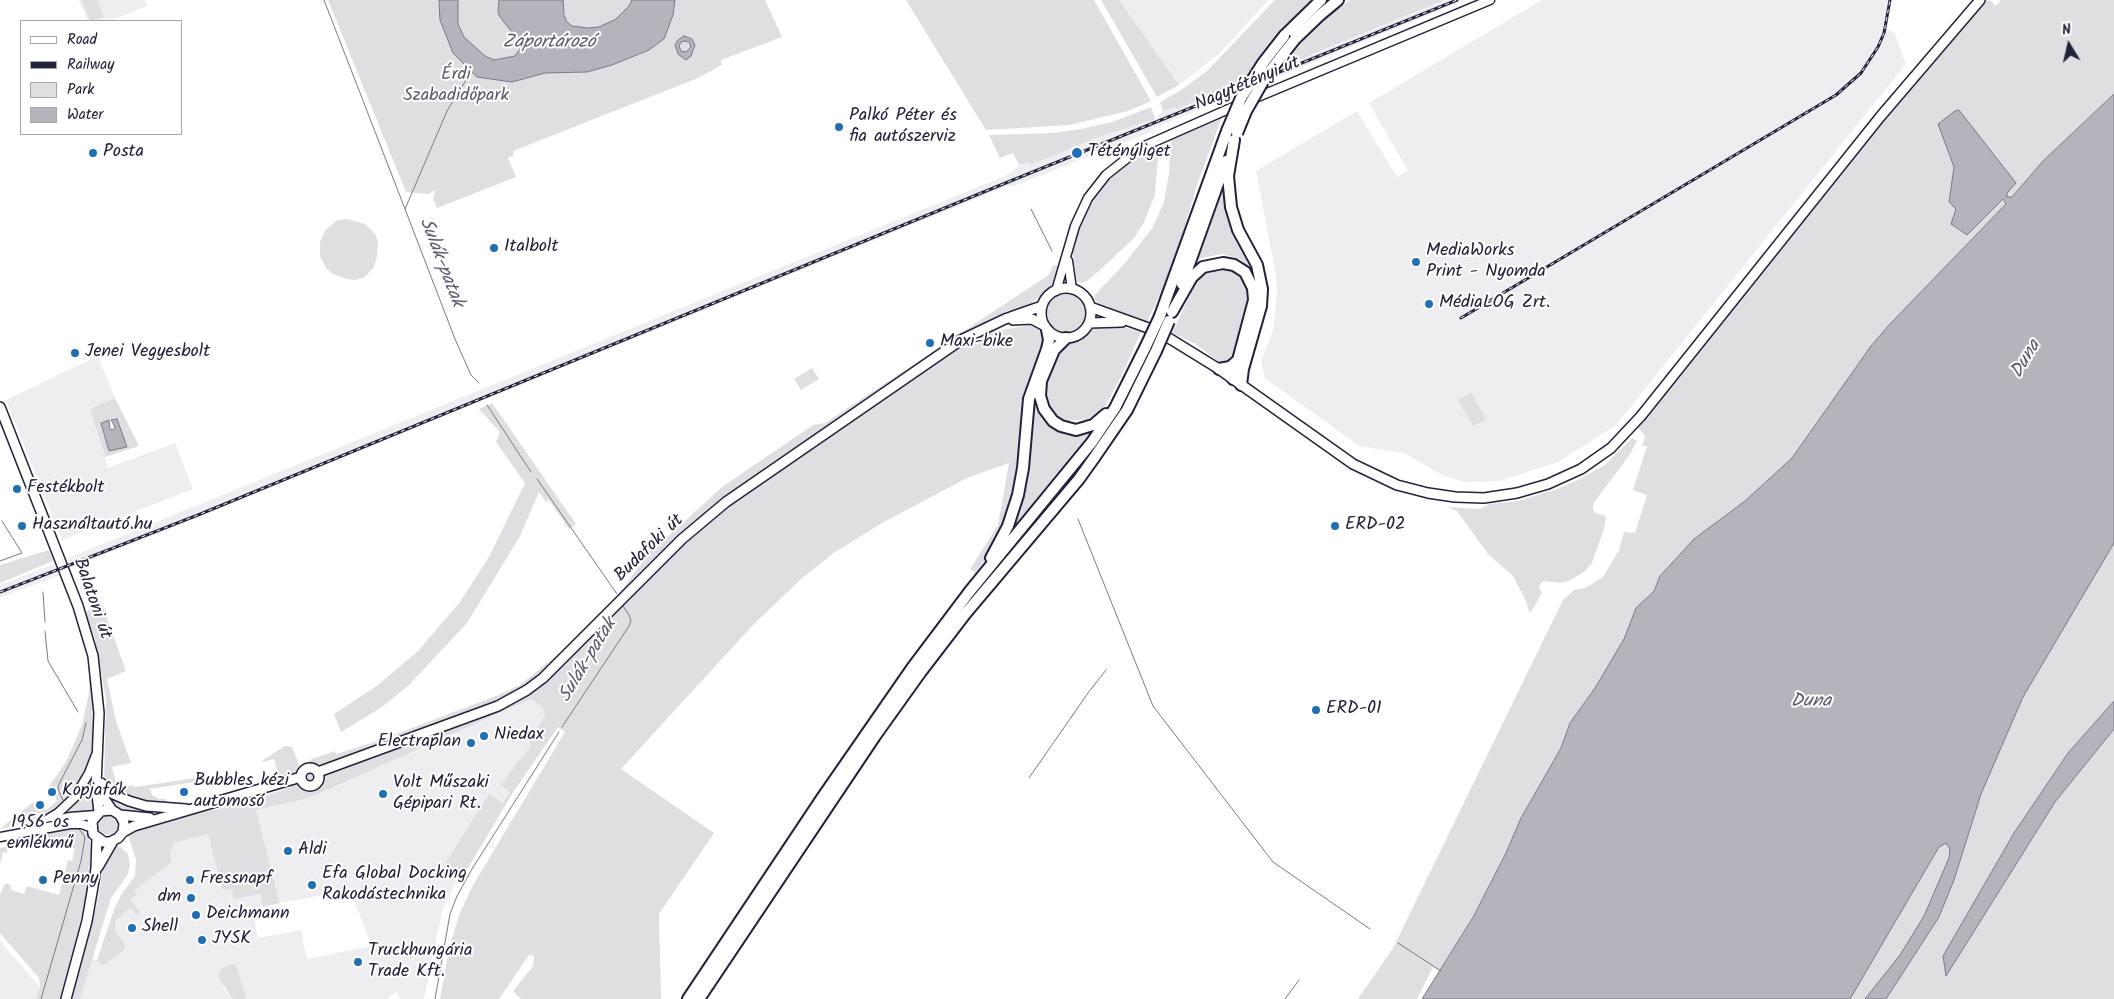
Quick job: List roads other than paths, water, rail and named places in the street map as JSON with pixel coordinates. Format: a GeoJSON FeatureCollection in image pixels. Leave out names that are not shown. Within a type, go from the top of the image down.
{"type":"FeatureCollection","features":[{"type":"Feature","properties":{"kind":"highway"},"geometry":{"type":"LineString","coordinates":[[1240,364],[1261,306],[1262,289],[1257,264],[1238,230],[1231,207],[1228,176],[1233,135],[1241,98],[1263,63],[1284,36],[1322,0]]}},
{"type":"Feature","properties":{"kind":"highway"},"geometry":{"type":"LineString","coordinates":[[699,999],[875,736],[920,673],[966,613],[1079,479],[1126,410],[1156,350],[1233,135],[1266,76],[1295,39],[1338,0]]}},
{"type":"Feature","properties":{"kind":"highway"},"geometry":{"type":"LineString","coordinates":[[688,999],[867,732],[970,591],[1074,467],[1105,424],[1146,346],[1192,277],[1203,267],[1223,263],[1234,265],[1242,270],[1252,283],[1254,300],[1237,382]]}},
{"type":"Feature","properties":{"kind":"highway"},"geometry":{"type":"LineString","coordinates":[[970,591],[1000,541],[1015,508],[1023,468],[1029,399],[1049,340],[1046,328]]}},
{"type":"Feature","properties":{"kind":"highway"},"geometry":{"type":"LineString","coordinates":[[1066,338],[1054,350],[1040,385],[1042,405],[1056,423],[1076,430],[1093,425],[1104,417],[1128,382]]}},
{"type":"Feature","properties":{"kind":"highway"},"geometry":{"type":"LineString","coordinates":[[1219,369],[1240,364]]}},
{"type":"Feature","properties":{"kind":"main road","name":"Nagytétényi út"},"geometry":{"type":"LineString","coordinates":[[1056,290],[1068,254],[1074,226],[1092,192],[1117,164],[1140,148],[1156,139],[1490,0]]}},
{"type":"Feature","properties":{"kind":"main road"},"geometry":{"type":"LineString","coordinates":[[1090,307],[1172,340],[1219,369],[1353,464],[1397,485],[1428,493],[1474,498],[1517,494],[1548,484],[1581,469],[1611,448],[1651,404],[1880,117],[1980,0]]}},
{"type":"Feature","properties":{"kind":"main road","name":"Nagytétényi út"},"geometry":{"type":"LineString","coordinates":[[1068,254],[1068,273],[1072,289]]}},
{"type":"Feature","properties":{"kind":"main road"},"geometry":{"type":"LineString","coordinates":[[1072,289],[1082,294],[1090,307],[1089,323],[1080,334],[1066,338],[1056,336],[1046,328],[1041,314],[1042,306],[1049,295],[1056,290],[1072,289]]}},
{"type":"Feature","properties":{"kind":"main road","name":"Budafoki út"},"geometry":{"type":"LineString","coordinates":[[318,772],[498,706],[527,690],[543,678],[676,545],[714,511],[977,331],[1042,306]]}},
{"type":"Feature","properties":{"kind":"main road","name":"Budafoki út"},"geometry":{"type":"LineString","coordinates":[[996,324],[1032,319],[1046,328]]}},
{"type":"Feature","properties":{"kind":"main road"},"geometry":{"type":"LineString","coordinates":[[1089,323],[1129,322]]}},
{"type":"Feature","properties":{"kind":"main road","name":"Balatoni út"},"geometry":{"type":"LineString","coordinates":[[0,407],[87,632],[93,656],[97,688],[97,813]]}},
{"type":"Feature","properties":{"kind":"main road"},"geometry":{"type":"LineString","coordinates":[[40,824],[58,813],[75,797],[89,773],[98,749]]}},
{"type":"Feature","properties":{"kind":"main road"},"geometry":{"type":"LineString","coordinates":[[307,768],[313,768],[318,772],[319,780],[313,785],[305,784],[301,777],[302,772],[307,768]]}},
{"type":"Feature","properties":{"kind":"main road"},"geometry":{"type":"LineString","coordinates":[[98,777],[105,788],[129,801],[158,808],[196,809]]}},
{"type":"Feature","properties":{"kind":"main road"},"geometry":{"type":"LineString","coordinates":[[97,838],[104,842],[113,841],[120,837],[123,832],[124,823],[103,798],[98,777]]}},
{"type":"Feature","properties":{"kind":"main road"},"geometry":{"type":"LineString","coordinates":[[123,832],[165,817],[301,777]]}},
{"type":"Feature","properties":{"kind":"main road"},"geometry":{"type":"LineString","coordinates":[[14,834],[40,824],[105,810],[142,818],[165,817]]}},
{"type":"Feature","properties":{"kind":"main road"},"geometry":{"type":"LineString","coordinates":[[66,999],[83,938],[96,869],[97,838],[92,828],[92,821],[97,813]]}},
{"type":"Feature","properties":{"kind":"main road"},"geometry":{"type":"LineString","coordinates":[[0,837],[78,824],[92,828]]}},
{"type":"Feature","properties":{"kind":"main road"},"geometry":{"type":"LineString","coordinates":[[96,869],[113,841]]}},
{"type":"Feature","properties":{"kind":"water","name":"Záportározó"},"geometry":{"type":"Polygon","coordinates":[[[439,0],[458,0],[458,24],[464,37],[485,56],[494,60],[515,56],[520,49],[518,40],[500,17],[498,12],[499,0],[563,0],[564,15],[567,22],[572,26],[588,28],[599,27],[616,19],[629,6],[632,0],[675,0],[673,15],[664,39],[649,50],[612,65],[587,72],[545,73],[512,82],[477,77],[453,53],[440,20],[439,0]]]}},
{"type":"Feature","properties":{"kind":"water"},"geometry":{"type":"Polygon","coordinates":[[[684,36],[692,39],[695,45],[691,56],[686,60],[678,54],[675,45],[684,36]],[[681,42],[679,46],[681,51],[686,52],[691,47],[689,42],[681,42]]]}},
{"type":"Feature","properties":{"kind":"water","name":"Duna"},"geometry":{"type":"Polygon","coordinates":[[[2114,94],[2114,543],[2023,697],[1981,794],[1954,880],[1939,917],[1886,999],[1865,999],[1900,955],[1924,916],[1949,858],[1950,849],[1946,843],[1939,847],[1850,999],[1422,999],[1473,917],[1506,853],[1521,818],[1561,748],[1570,723],[1595,688],[1624,639],[1636,608],[1654,591],[1660,576],[1694,539],[1745,501],[1792,458],[1871,346],[2006,204],[2003,199],[1967,235],[1951,224],[1956,209],[1949,202],[1954,167],[1938,124],[1959,110],[2016,183],[2007,193],[2007,197],[2012,197],[2043,161],[2114,94]]]}},
{"type":"Feature","properties":{"kind":"water"},"geometry":{"type":"Polygon","coordinates":[[[117,419],[127,447],[109,451],[101,423],[109,420],[110,429],[113,430],[115,427],[111,420],[117,419]]]}},
{"type":"Feature","properties":{"kind":"water"},"geometry":{"type":"Polygon","coordinates":[[[2114,701],[2114,729],[2055,802],[1946,976],[1943,956],[2014,833],[2068,753],[2114,701]]]}},
{"type":"Feature","properties":{"kind":"waterway"},"geometry":{"type":"LineString","coordinates":[[324,0],[405,209]]}},
{"type":"Feature","properties":{"kind":"waterway","name":"Sulák-patak"},"geometry":{"type":"LineString","coordinates":[[471,72],[447,111],[405,209],[455,339],[471,375],[478,382]]}},
{"type":"Feature","properties":{"kind":"waterway"},"geometry":{"type":"LineString","coordinates":[[1031,209],[1052,251]]}},
{"type":"Feature","properties":{"kind":"waterway","name":"Sulák-patak"},"geometry":{"type":"LineString","coordinates":[[487,405],[531,472]]}},
{"type":"Feature","properties":{"kind":"waterway","name":"Sulák-patak"},"geometry":{"type":"LineString","coordinates":[[537,479],[617,594]]}},
{"type":"Feature","properties":{"kind":"waterway"},"geometry":{"type":"LineString","coordinates":[[1078,519],[1153,706],[1273,862],[1370,929]]}},
{"type":"Feature","properties":{"kind":"waterway"},"geometry":{"type":"LineString","coordinates":[[0,561],[22,553],[2,521]]}},
{"type":"Feature","properties":{"kind":"waterway"},"geometry":{"type":"LineString","coordinates":[[43,592],[45,622]]}},
{"type":"Feature","properties":{"kind":"waterway","name":"Sulák-patak"},"geometry":{"type":"LineString","coordinates":[[562,727],[629,626],[631,621],[623,606]]}},
{"type":"Feature","properties":{"kind":"waterway"},"geometry":{"type":"LineString","coordinates":[[45,631],[48,661],[78,712]]}},
{"type":"Feature","properties":{"kind":"waterway"},"geometry":{"type":"LineString","coordinates":[[1029,778],[1106,670]]}},
{"type":"Feature","properties":{"kind":"waterway"},"geometry":{"type":"LineString","coordinates":[[63,800],[58,789],[59,784],[82,740],[86,723]]}},
{"type":"Feature","properties":{"kind":"waterway","name":"Sulák-patak"},"geometry":{"type":"LineString","coordinates":[[435,999],[450,914],[457,896],[472,869],[559,732]]}},
{"type":"Feature","properties":{"kind":"waterway"},"geometry":{"type":"LineString","coordinates":[[41,999],[81,861],[85,837],[79,829]]}},
{"type":"Feature","properties":{"kind":"waterway"},"geometry":{"type":"LineString","coordinates":[[1398,943],[1441,971]]}},
{"type":"Feature","properties":{"kind":"waterway"},"geometry":{"type":"LineString","coordinates":[[1285,999],[1299,980]]}},
{"type":"Feature","properties":{"kind":"railway"},"geometry":{"type":"LineString","coordinates":[[0,592],[198,515],[1008,182],[1457,0]]}},
{"type":"Feature","properties":{"kind":"railway"},"geometry":{"type":"LineString","coordinates":[[1461,318],[1836,95],[1861,73],[1878,47],[1884,33],[1890,0]]}},
{"type":"Feature","properties":{"kind":"place","name":"Palkó Péter és fia autószerviz"},"geometry":{"type":"Point","coordinates":[839,127]}},
{"type":"Feature","properties":{"kind":"place","name":"Posta"},"geometry":{"type":"Point","coordinates":[93,153]}},
{"type":"Feature","properties":{"kind":"place","name":"Tétényliget"},"geometry":{"type":"Point","coordinates":[1077,153]}},
{"type":"Feature","properties":{"kind":"place","name":"Italbolt"},"geometry":{"type":"Point","coordinates":[494,248]}},
{"type":"Feature","properties":{"kind":"place","name":"MediaWorks Print - Nyomda"},"geometry":{"type":"Point","coordinates":[1416,262]}},
{"type":"Feature","properties":{"kind":"place","name":"MédiaLOG Zrt."},"geometry":{"type":"Point","coordinates":[1429,304]}},
{"type":"Feature","properties":{"kind":"place","name":"Maxi-bike"},"geometry":{"type":"Point","coordinates":[930,343]}},
{"type":"Feature","properties":{"kind":"place","name":"Jenei Vegyesbolt"},"geometry":{"type":"Point","coordinates":[75,353]}},
{"type":"Feature","properties":{"kind":"place","name":"Festékbolt"},"geometry":{"type":"Point","coordinates":[17,489]}},
{"type":"Feature","properties":{"kind":"place","name":"Használtautó.hu"},"geometry":{"type":"Point","coordinates":[22,526]}},
{"type":"Feature","properties":{"kind":"place","name":"ERD-02"},"geometry":{"type":"Point","coordinates":[1335,526]}},
{"type":"Feature","properties":{"kind":"place","name":"ERD-01"},"geometry":{"type":"Point","coordinates":[1316,710]}},
{"type":"Feature","properties":{"kind":"place","name":"Niedax"},"geometry":{"type":"Point","coordinates":[484,736]}},
{"type":"Feature","properties":{"kind":"place","name":"Electraplan"},"geometry":{"type":"Point","coordinates":[471,743]}},
{"type":"Feature","properties":{"kind":"place","name":"Kopjafák"},"geometry":{"type":"Point","coordinates":[52,792]}},
{"type":"Feature","properties":{"kind":"place","name":"Bubbles kézi automosó"},"geometry":{"type":"Point","coordinates":[184,792]}},
{"type":"Feature","properties":{"kind":"place","name":"Volt Műszaki Gépipari Rt."},"geometry":{"type":"Point","coordinates":[383,794]}},
{"type":"Feature","properties":{"kind":"place","name":"1956-os emlékmű"},"geometry":{"type":"Point","coordinates":[40,805]}},
{"type":"Feature","properties":{"kind":"place","name":"Aldi"},"geometry":{"type":"Point","coordinates":[288,851]}},
{"type":"Feature","properties":{"kind":"place","name":"Penny"},"geometry":{"type":"Point","coordinates":[43,880]}},
{"type":"Feature","properties":{"kind":"place","name":"Fressnapf"},"geometry":{"type":"Point","coordinates":[190,880]}},
{"type":"Feature","properties":{"kind":"place","name":"Efa Global Docking Rakodástechnika"},"geometry":{"type":"Point","coordinates":[312,885]}},
{"type":"Feature","properties":{"kind":"place","name":"dm"},"geometry":{"type":"Point","coordinates":[191,898]}},
{"type":"Feature","properties":{"kind":"place","name":"Deichmann"},"geometry":{"type":"Point","coordinates":[196,915]}},
{"type":"Feature","properties":{"kind":"place","name":"Shell"},"geometry":{"type":"Point","coordinates":[132,928]}},
{"type":"Feature","properties":{"kind":"place","name":"JYSK"},"geometry":{"type":"Point","coordinates":[202,940]}},
{"type":"Feature","properties":{"kind":"place","name":"Truckhungária Trade Kft."},"geometry":{"type":"Point","coordinates":[358,962]}},
{"type":"Feature","properties":{"kind":"park label","name":"Érdi Szabadidőpark"},"geometry":{"type":"Point","coordinates":[456,86]}}]}
